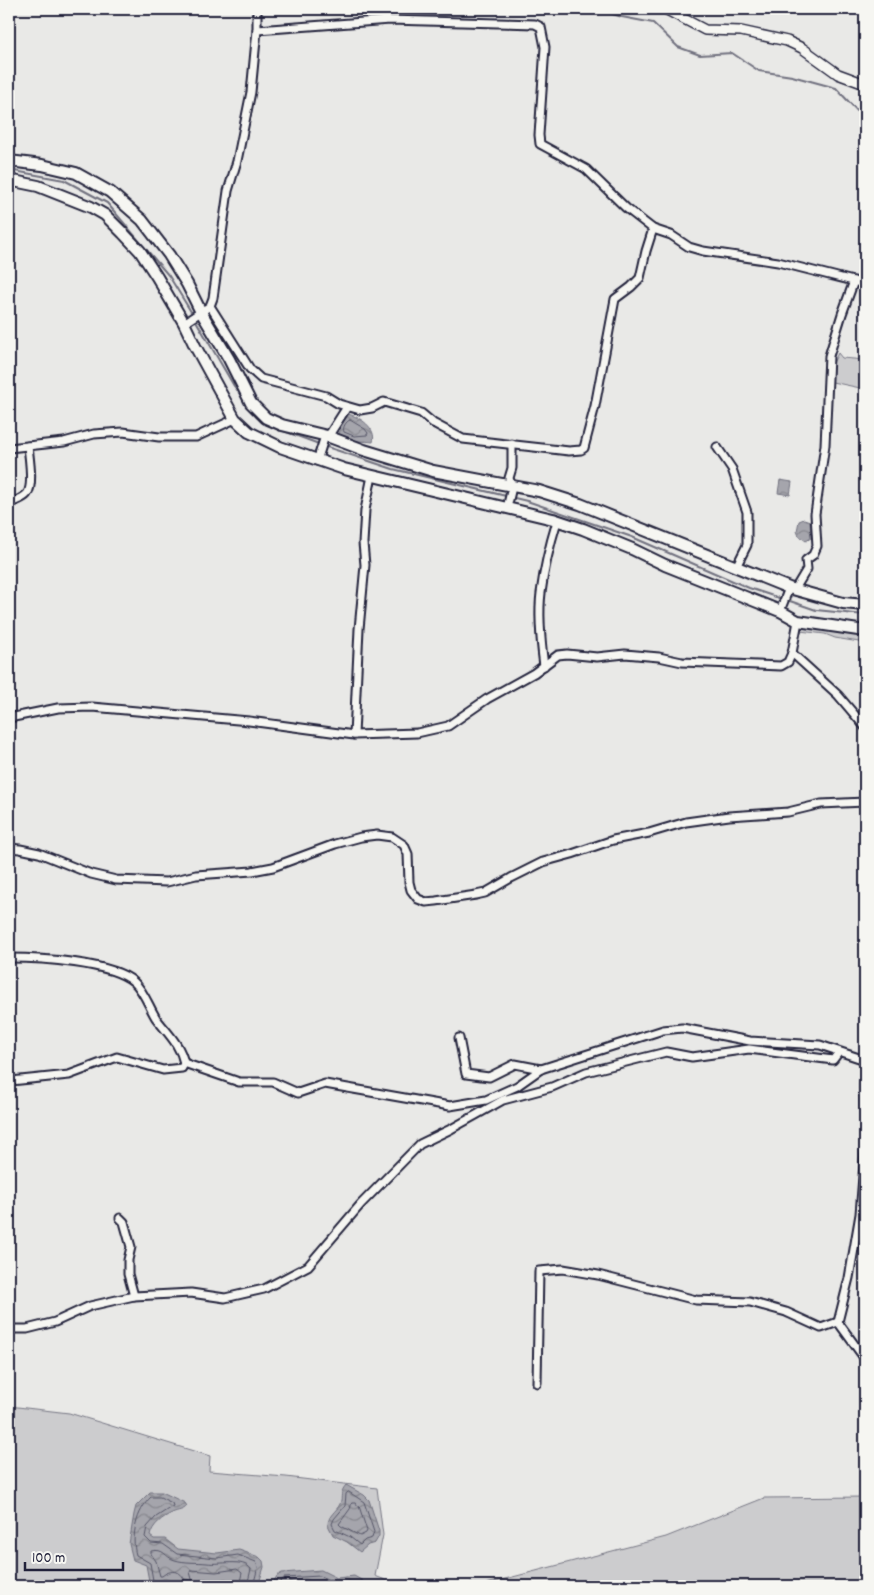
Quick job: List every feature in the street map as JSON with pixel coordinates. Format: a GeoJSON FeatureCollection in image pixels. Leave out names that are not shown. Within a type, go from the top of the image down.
{"type":"FeatureCollection","features":[{"type":"Feature","properties":{"kind":"main road"},"geometry":{"type":"LineString","coordinates":[[9,161],[42,165],[76,173],[110,192],[142,220],[169,255],[187,284],[199,313],[228,359],[251,403],[266,418],[282,425],[433,471],[539,491],[580,504],[792,588],[865,606]]}},
{"type":"Feature","properties":{"kind":"main road"},"geometry":{"type":"LineString","coordinates":[[9,180],[38,186],[61,194],[105,215],[140,252],[157,277],[186,321],[194,346],[235,419],[249,432],[280,447],[318,457],[372,476],[557,521],[780,611],[798,621],[865,631]]}},
{"type":"Feature","properties":{"kind":"street"},"geometry":{"type":"LineString","coordinates":[[186,321],[210,306],[213,298],[228,191],[237,161],[251,92],[258,30],[257,9]]}},
{"type":"Feature","properties":{"kind":"street"},"geometry":{"type":"LineString","coordinates":[[665,9],[705,30],[741,31],[787,41],[802,48],[838,74],[865,84]]}},
{"type":"Feature","properties":{"kind":"street"},"geometry":{"type":"LineString","coordinates":[[258,30],[390,20],[535,24],[541,27],[545,47],[539,134],[540,144],[586,168],[626,208],[653,229],[671,235],[689,247],[703,252],[778,262],[865,284]]}},
{"type":"Feature","properties":{"kind":"street"},"geometry":{"type":"LineString","coordinates":[[210,306],[250,370],[261,379],[326,396],[338,404],[360,410],[372,408],[384,402],[421,413],[433,422],[463,438],[569,451],[581,450],[584,448],[595,406],[615,299],[640,278],[653,229]]}},
{"type":"Feature","properties":{"kind":"street"},"geometry":{"type":"LineString","coordinates":[[780,611],[792,588],[807,569],[806,560],[813,555],[818,546],[815,514],[825,445],[829,356],[854,282]]}},
{"type":"Feature","properties":{"kind":"street"},"geometry":{"type":"LineString","coordinates":[[318,457],[325,437],[335,427],[347,407]]}},
{"type":"Feature","properties":{"kind":"street"},"geometry":{"type":"LineString","coordinates":[[9,448],[64,442],[94,434],[123,432],[159,437],[196,437],[235,419]]}},
{"type":"Feature","properties":{"kind":"street"},"geometry":{"type":"LineString","coordinates":[[507,508],[512,487],[509,478],[512,468],[512,444]]}},
{"type":"Feature","properties":{"kind":"street"},"geometry":{"type":"LineString","coordinates":[[9,504],[27,494],[29,489],[28,446]]}},
{"type":"Feature","properties":{"kind":"street"},"geometry":{"type":"LineString","coordinates":[[717,447],[732,469],[747,512],[747,546],[736,567]]}},
{"type":"Feature","properties":{"kind":"street"},"geometry":{"type":"LineString","coordinates":[[354,735],[354,694],[365,565],[363,543],[365,510],[372,476]]}},
{"type":"Feature","properties":{"kind":"street"},"geometry":{"type":"LineString","coordinates":[[544,666],[540,621],[541,592],[557,521]]}},
{"type":"Feature","properties":{"kind":"street"},"geometry":{"type":"LineString","coordinates":[[9,718],[58,708],[92,708],[249,720],[354,735],[418,733],[448,726],[487,699],[534,673],[558,655],[597,657],[626,654],[659,657],[682,662],[781,666],[788,662],[792,653],[798,621]]}},
{"type":"Feature","properties":{"kind":"street"},"geometry":{"type":"LineString","coordinates":[[792,653],[838,695],[865,727]]}},
{"type":"Feature","properties":{"kind":"street"},"geometry":{"type":"LineString","coordinates":[[9,848],[39,853],[91,874],[116,880],[167,882],[196,875],[252,871],[273,867],[335,844],[361,837],[378,835],[392,838],[404,845],[408,854],[411,890],[418,899],[426,902],[476,895],[552,859],[613,840],[649,833],[686,822],[729,816],[792,811],[821,804],[865,802]]}},
{"type":"Feature","properties":{"kind":"street"},"geometry":{"type":"LineString","coordinates":[[9,958],[76,963],[122,974],[134,982],[143,994],[156,1018],[172,1036],[184,1062],[182,1068],[163,1070],[116,1057],[69,1075],[10,1082]]}},
{"type":"Feature","properties":{"kind":"street"},"geometry":{"type":"LineString","coordinates":[[184,1062],[239,1082],[273,1082],[298,1093],[325,1084],[436,1102],[450,1106],[486,1100],[517,1086],[541,1069],[663,1030],[682,1028],[750,1041],[820,1045],[865,1062],[865,1107]]}},
{"type":"Feature","properties":{"kind":"street"},"geometry":{"type":"LineString","coordinates":[[459,1038],[466,1074],[489,1077],[515,1064],[541,1069]]}},
{"type":"Feature","properties":{"kind":"street"},"geometry":{"type":"LineString","coordinates":[[9,1329],[27,1329],[55,1322],[90,1306],[134,1296],[191,1293],[225,1298],[264,1289],[308,1266],[361,1204],[420,1144],[451,1130],[503,1100],[552,1087],[586,1072],[666,1052],[692,1057],[749,1049],[832,1060],[839,1052]]}},
{"type":"Feature","properties":{"kind":"street"},"geometry":{"type":"LineString","coordinates":[[865,1151],[860,1214],[849,1278],[838,1322],[865,1360]]}},
{"type":"Feature","properties":{"kind":"street"},"geometry":{"type":"LineString","coordinates":[[120,1218],[124,1222],[132,1247],[128,1260],[128,1274],[134,1296]]}},
{"type":"Feature","properties":{"kind":"street"},"geometry":{"type":"LineString","coordinates":[[537,1383],[539,1271],[563,1269],[696,1300],[750,1302],[786,1312],[821,1328],[838,1322]]}},
{"type":"Feature","properties":{"kind":"shaded area"},"geometry":{"type":"Polygon","coordinates":[[[838,353],[842,358],[865,360],[865,389],[832,382],[833,363],[838,353]]]}},
{"type":"Feature","properties":{"kind":"shaded area"},"geometry":{"type":"Polygon","coordinates":[[[803,623],[865,637],[865,643],[835,638],[825,634],[800,631],[803,623]]]}},
{"type":"Feature","properties":{"kind":"shaded area"},"geometry":{"type":"Polygon","coordinates":[[[9,1406],[69,1413],[210,1456],[209,1471],[286,1477],[377,1488],[383,1535],[375,1576],[393,1583],[486,1584],[666,1537],[764,1498],[865,1497],[865,1586],[9,1586],[9,1406]]]}},
{"type":"Feature","properties":{"kind":"water"},"geometry":{"type":"Polygon","coordinates":[[[348,414],[367,424],[374,437],[373,442],[351,440],[341,435],[338,431],[339,426],[348,414]]]}},
{"type":"Feature","properties":{"kind":"water"},"geometry":{"type":"Polygon","coordinates":[[[780,480],[792,482],[790,495],[778,493],[780,480]]]}},
{"type":"Feature","properties":{"kind":"water"},"geometry":{"type":"Polygon","coordinates":[[[804,519],[810,521],[811,538],[806,541],[799,536],[797,531],[799,521],[804,519]]]}},
{"type":"Feature","properties":{"kind":"water"},"geometry":{"type":"Polygon","coordinates":[[[346,1485],[369,1500],[379,1531],[379,1536],[375,1543],[368,1545],[360,1552],[347,1542],[333,1535],[328,1525],[331,1516],[340,1504],[342,1492],[346,1485]]]}},
{"type":"Feature","properties":{"kind":"water"},"geometry":{"type":"Polygon","coordinates":[[[150,1492],[162,1492],[185,1503],[187,1506],[162,1519],[155,1525],[150,1536],[154,1539],[165,1539],[178,1549],[217,1553],[239,1550],[259,1557],[263,1561],[264,1567],[258,1586],[176,1586],[173,1581],[170,1586],[150,1586],[146,1565],[133,1560],[129,1544],[136,1506],[150,1492]]]}},
{"type":"Feature","properties":{"kind":"water"},"geometry":{"type":"Polygon","coordinates":[[[321,1570],[337,1578],[354,1576],[363,1581],[364,1586],[271,1586],[277,1576],[282,1573],[321,1570]]]}},
{"type":"Feature","properties":{"kind":"waterway"},"geometry":{"type":"LineString","coordinates":[[597,9],[622,17],[653,23],[678,47],[700,55],[732,53],[759,71],[792,76],[836,88],[865,117]]}},
{"type":"Feature","properties":{"kind":"waterway"},"geometry":{"type":"LineString","coordinates":[[9,170],[64,180],[107,203],[169,276],[193,315]]}},
{"type":"Feature","properties":{"kind":"waterway"},"geometry":{"type":"LineString","coordinates":[[195,319],[234,386],[242,396]]}},
{"type":"Feature","properties":{"kind":"waterway"},"geometry":{"type":"LineString","coordinates":[[281,430],[393,469],[527,501],[632,537],[749,588],[782,599]]}},
{"type":"Feature","properties":{"kind":"waterway"},"geometry":{"type":"LineString","coordinates":[[787,600],[816,610],[865,615]]}}]}
